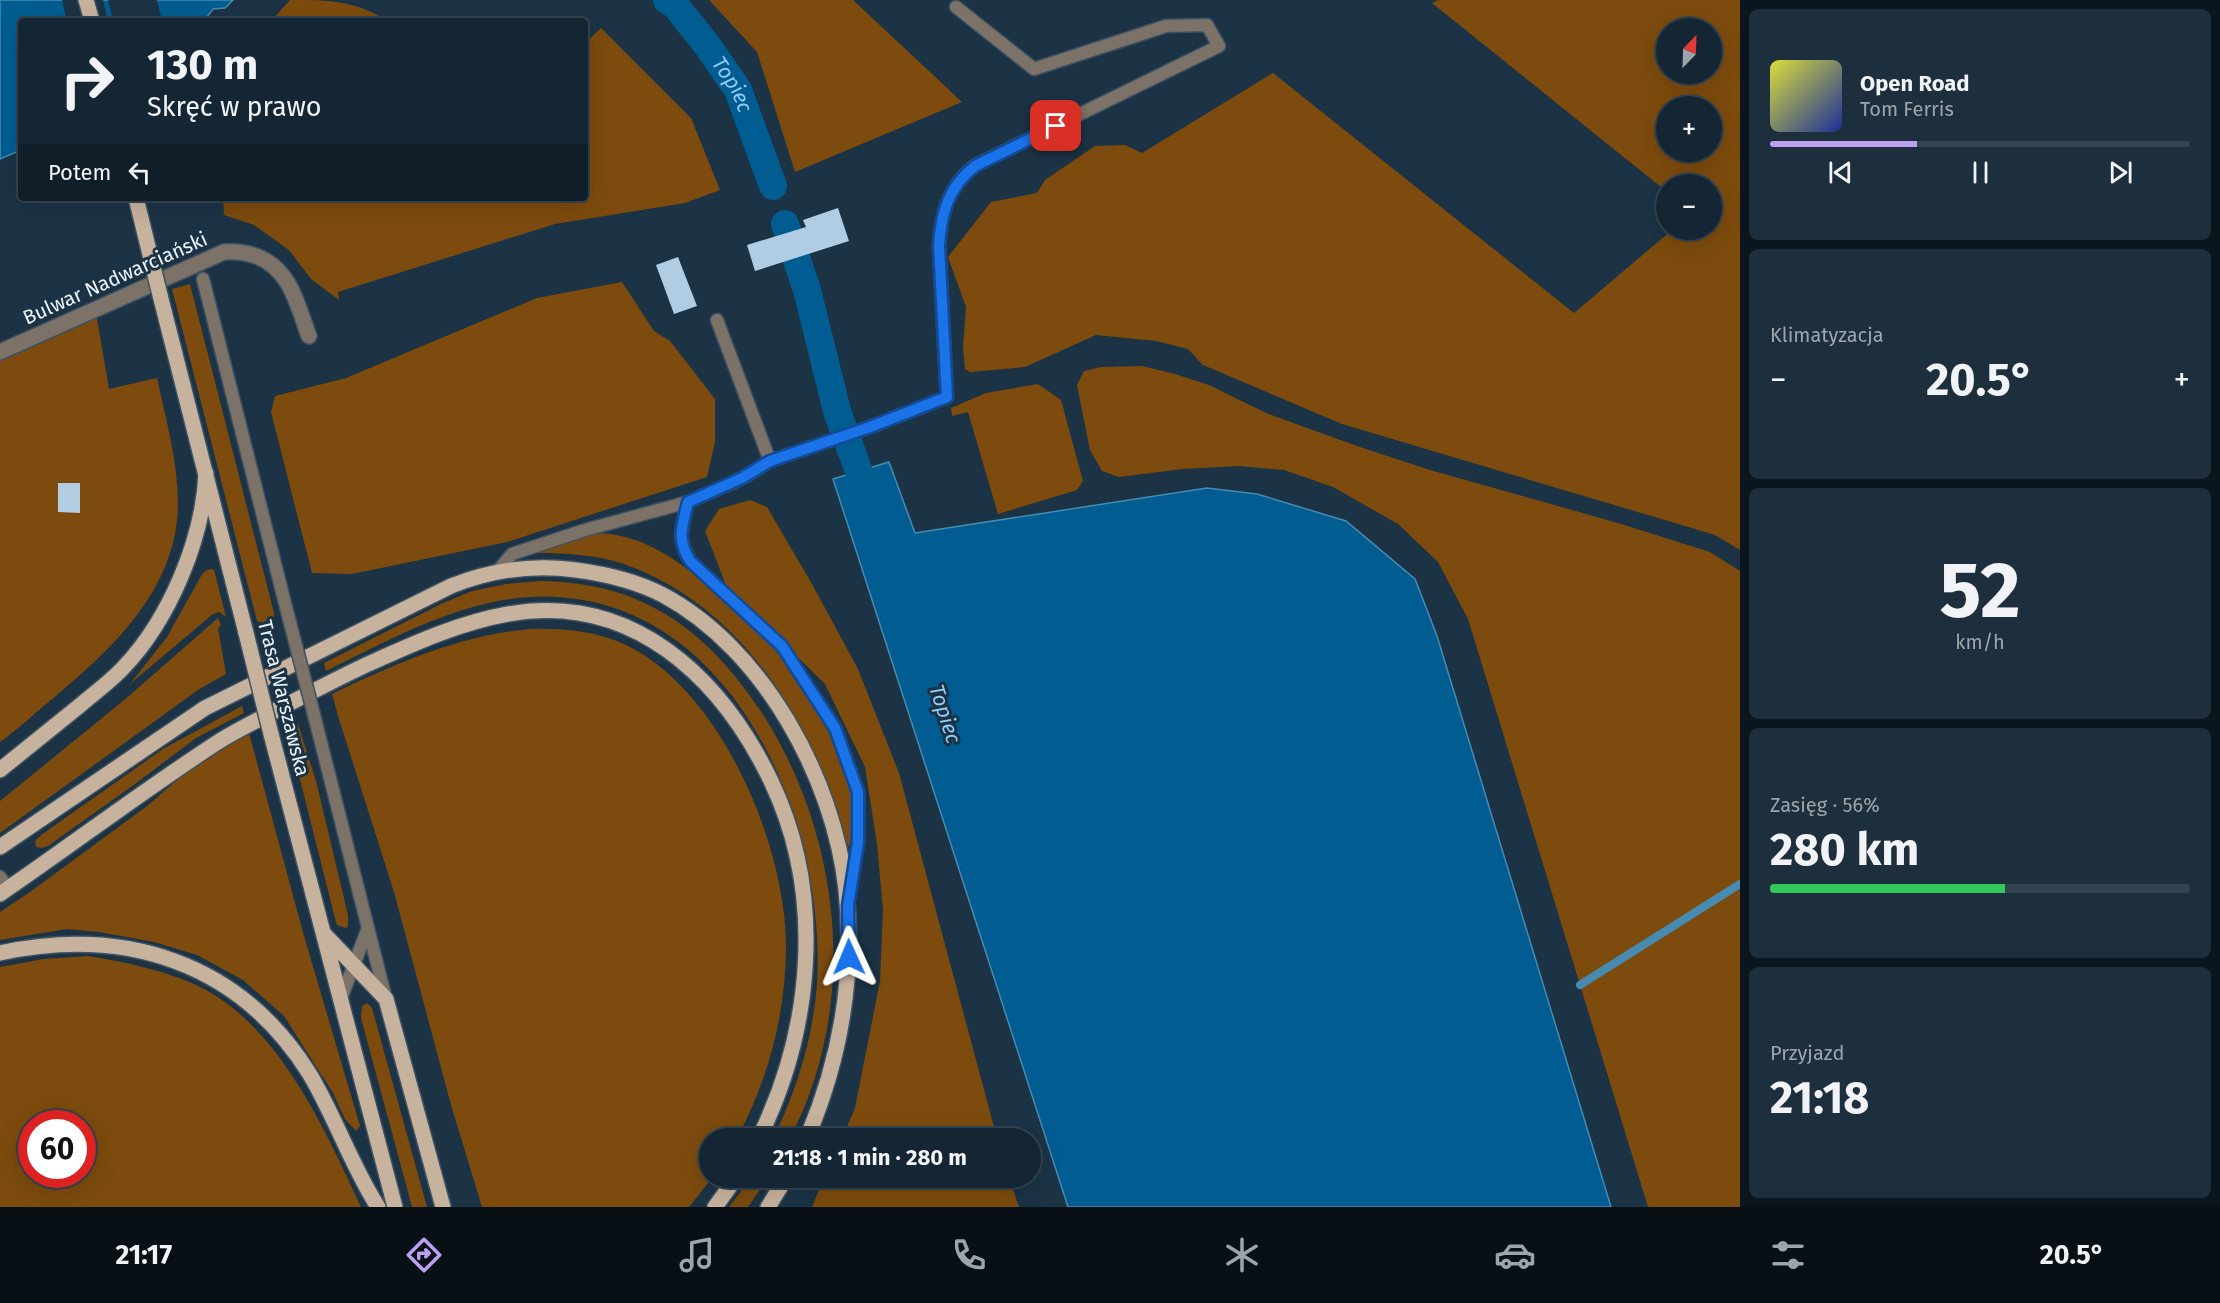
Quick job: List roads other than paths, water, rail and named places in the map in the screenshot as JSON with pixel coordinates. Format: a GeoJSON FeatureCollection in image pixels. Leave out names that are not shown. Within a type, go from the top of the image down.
{"type":"FeatureCollection","features":[{"type":"Feature","properties":{"kind":"main road"},"geometry":{"type":"LineString","coordinates":[[86,0],[91,18]]}},
{"type":"Feature","properties":{"kind":"main road","name":"Trasa Warszawska"},"geometry":{"type":"LineString","coordinates":[[137,201],[322,933],[395,1207]]}},
{"type":"Feature","properties":{"kind":"main road"},"geometry":{"type":"LineString","coordinates":[[0,770],[114,677],[143,644],[165,610],[184,566],[202,505],[206,474]]}},
{"type":"Feature","properties":{"kind":"main road"},"geometry":{"type":"LineString","coordinates":[[0,847],[205,708],[431,595],[475,577],[535,568],[565,569],[625,580],[662,595],[680,606],[725,642],[750,669],[774,701],[808,760],[820,786],[834,828],[843,871],[848,906],[849,957],[840,1031],[830,1076],[811,1128]]}},
{"type":"Feature","properties":{"kind":"main road"},"geometry":{"type":"LineString","coordinates":[[3,886],[220,741],[329,682],[422,640],[468,623],[522,612],[561,612],[612,621],[643,634],[670,651],[695,672],[717,697],[738,725],[766,771],[780,801],[790,831],[803,893],[806,923],[805,971],[799,1017],[788,1064],[763,1128]]}},
{"type":"Feature","properties":{"kind":"main road"},"geometry":{"type":"LineString","coordinates":[[322,933],[386,999]]}},
{"type":"Feature","properties":{"kind":"main road"},"geometry":{"type":"LineString","coordinates":[[0,953],[64,945],[116,947],[177,962],[227,987],[264,1016],[294,1052],[326,1105],[363,1183],[378,1207]]}},
{"type":"Feature","properties":{"kind":"main road","name":"Trasa Warszawska"},"geometry":{"type":"LineString","coordinates":[[386,999],[443,1207]]}},
{"type":"Feature","properties":{"kind":"main road"},"geometry":{"type":"LineString","coordinates":[[427,1152],[455,1207]]}},
{"type":"Feature","properties":{"kind":"main road"},"geometry":{"type":"LineString","coordinates":[[715,1207],[729,1188]]}},
{"type":"Feature","properties":{"kind":"main road"},"geometry":{"type":"LineString","coordinates":[[768,1207],[780,1188]]}},
{"type":"Feature","properties":{"kind":"street","name":"Bulwar Nadwarciański"},"geometry":{"type":"LineString","coordinates":[[0,352],[224,252],[232,251],[260,258],[278,268],[290,284],[309,336]]}},
{"type":"Feature","properties":{"kind":"lane"},"geometry":{"type":"LineString","coordinates":[[497,572],[512,554],[585,530],[688,502],[742,478],[770,461],[870,427],[947,397],[939,246],[940,222],[954,187],[964,174],[975,166],[1219,46],[1208,26],[1167,26],[1034,69],[956,6]]}},
{"type":"Feature","properties":{"kind":"lane","name":"Trasa Warszawska"},"geometry":{"type":"LineString","coordinates":[[203,279],[386,999]]}},
{"type":"Feature","properties":{"kind":"lane"},"geometry":{"type":"LineString","coordinates":[[717,320],[770,461]]}},
{"type":"Feature","properties":{"kind":"lane"},"geometry":{"type":"LineString","coordinates":[[688,502],[682,527],[682,548],[691,562],[782,646],[835,728],[858,792],[858,842],[848,906]]}},
{"type":"Feature","properties":{"kind":"lane"},"geometry":{"type":"LineString","coordinates":[[340,1001],[368,928]]}},
{"type":"Feature","properties":{"kind":"water"},"geometry":{"type":"Polygon","coordinates":[[[0,0],[233,0],[225,8],[213,9],[206,18],[18,18],[18,151],[0,159],[0,0]]]}},
{"type":"Feature","properties":{"kind":"water"},"geometry":{"type":"Polygon","coordinates":[[[889,462],[915,533],[1207,488],[1257,494],[1346,521],[1415,579],[1437,636],[1611,1207],[1068,1207],[833,479],[889,462]]]}},
{"type":"Feature","properties":{"kind":"waterway","name":"Topiec"},"geometry":{"type":"LineString","coordinates":[[667,0],[675,5],[707,45],[738,90],[773,186]]}},
{"type":"Feature","properties":{"kind":"waterway","name":"Topiec"},"geometry":{"type":"LineString","coordinates":[[785,224],[807,290],[837,411],[872,508]]}},
{"type":"Feature","properties":{"kind":"waterway"},"geometry":{"type":"LineString","coordinates":[[1580,985],[1740,884]]}}]}
